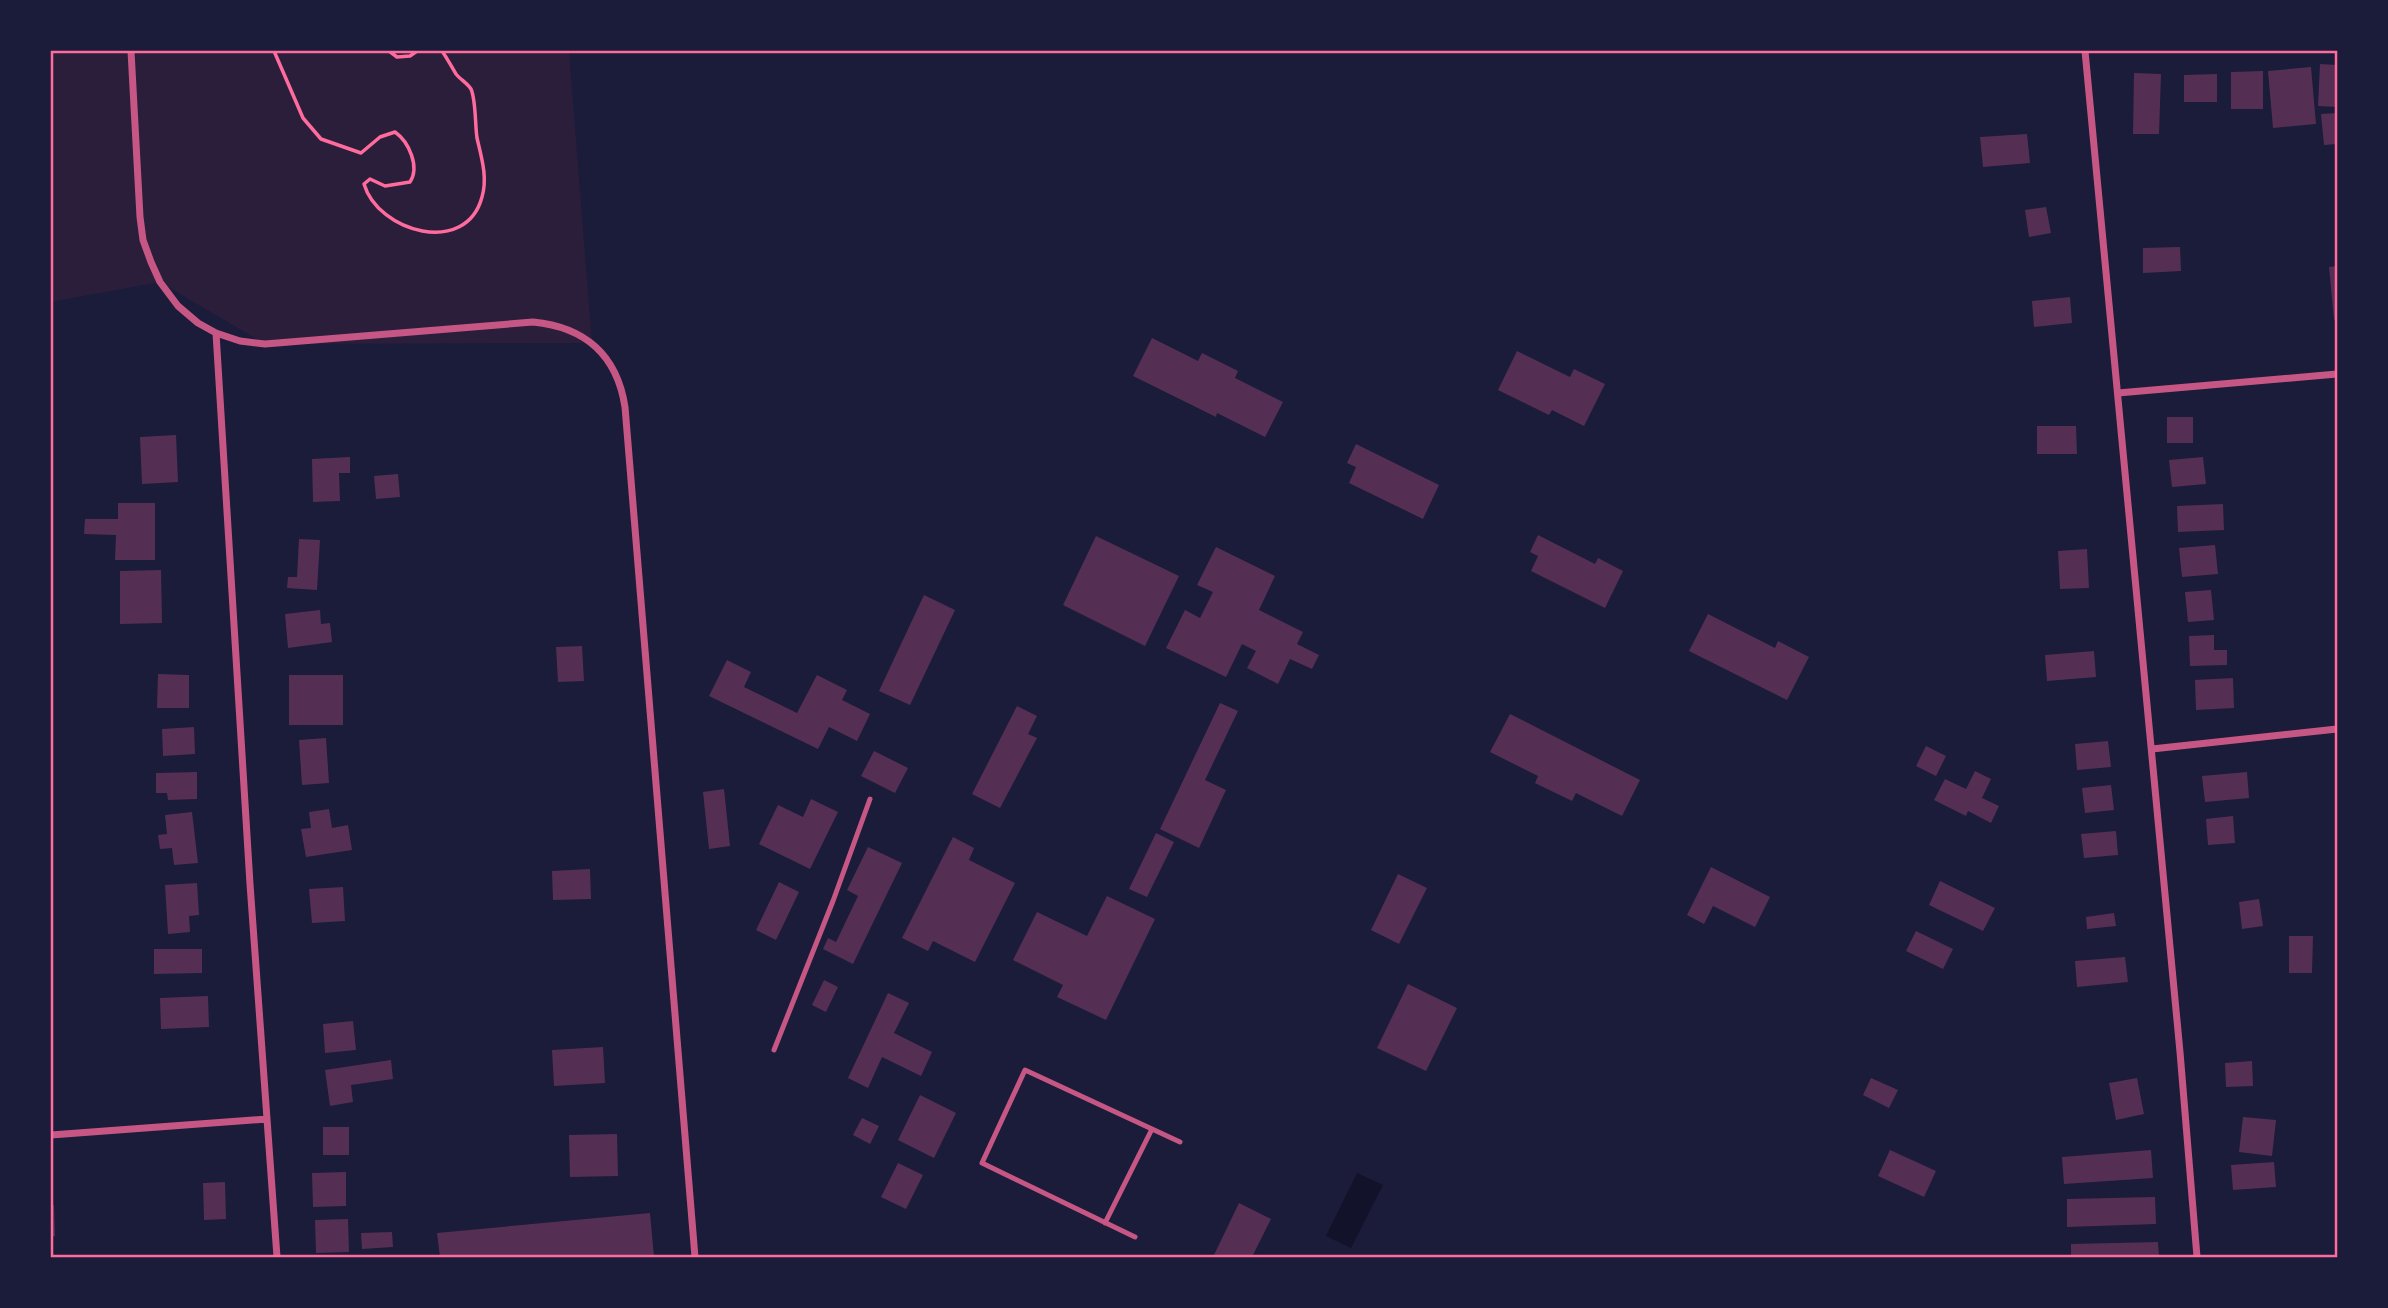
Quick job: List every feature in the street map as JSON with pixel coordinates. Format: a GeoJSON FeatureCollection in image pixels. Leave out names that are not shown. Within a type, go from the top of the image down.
{"type":"FeatureCollection","features":[{"type":"Feature","properties":{"kind":"street"},"geometry":{"type":"LineString","coordinates":[[131,51],[143,240],[160,282],[178,306],[198,323],[216,333],[240,341],[265,344],[534,322],[575,332],[592,343],[614,370],[622,388],[625,407],[695,1257]]}},
{"type":"Feature","properties":{"kind":"street"},"geometry":{"type":"LineString","coordinates":[[2085,51],[2152,749],[2197,1257]]}},
{"type":"Feature","properties":{"kind":"street"},"geometry":{"type":"LineString","coordinates":[[216,333],[250,884],[277,1257]]}},
{"type":"Feature","properties":{"kind":"street"},"geometry":{"type":"LineString","coordinates":[[2118,393],[2337,374]]}},
{"type":"Feature","properties":{"kind":"street"},"geometry":{"type":"LineString","coordinates":[[2152,749],[2337,729]]}},
{"type":"Feature","properties":{"kind":"street"},"geometry":{"type":"LineString","coordinates":[[51,1135],[267,1119]]}},
{"type":"Feature","properties":{"kind":"lane"},"geometry":{"type":"LineString","coordinates":[[774,1050],[870,799]]}},
{"type":"Feature","properties":{"kind":"lane"},"geometry":{"type":"LineString","coordinates":[[1135,1237],[982,1163],[1025,1070],[1181,1142]]}},
{"type":"Feature","properties":{"kind":"lane"},"geometry":{"type":"LineString","coordinates":[[1105,1223],[1152,1129]]}},
{"type":"Feature","properties":{"kind":"path"},"geometry":{"type":"LineString","coordinates":[[274,51],[303,118],[321,139],[361,153],[380,137],[395,132],[402,137],[414,164],[415,176],[410,182],[385,186],[370,179],[363,184],[383,213],[402,226],[449,233],[475,212],[483,196],[484,169],[471,89],[457,76],[442,51]]}},
{"type":"Feature","properties":{"kind":"path"},"geometry":{"type":"LineString","coordinates":[[389,51],[397,57],[410,57],[417,51]]}},
{"type":"Feature","properties":{"kind":"shaded area"},"geometry":{"type":"Polygon","coordinates":[[[51,51],[569,51],[592,343],[265,344],[160,282],[51,302],[51,51]]]}},
{"type":"Feature","properties":{"kind":"shaded area"},"geometry":{"type":"Polygon","coordinates":[[[1357,1173],[1383,1185],[1351,1248],[1326,1236],[1357,1173]]]}},
{"type":"Feature","properties":{"kind":"building"},"geometry":{"type":"Polygon","coordinates":[[[2320,64],[2337,65],[2337,107],[2318,106],[2320,64]]]}},
{"type":"Feature","properties":{"kind":"building"},"geometry":{"type":"Polygon","coordinates":[[[2311,67],[2316,124],[2273,128],[2268,71],[2311,67]]]}},
{"type":"Feature","properties":{"kind":"building"},"geometry":{"type":"Polygon","coordinates":[[[2263,71],[2263,109],[2231,109],[2231,72],[2263,71]]]}},
{"type":"Feature","properties":{"kind":"building"},"geometry":{"type":"Polygon","coordinates":[[[2134,73],[2161,74],[2159,134],[2133,134],[2134,73]]]}},
{"type":"Feature","properties":{"kind":"building"},"geometry":{"type":"Polygon","coordinates":[[[2217,74],[2217,102],[2184,102],[2184,75],[2217,74]]]}},
{"type":"Feature","properties":{"kind":"building"},"geometry":{"type":"Polygon","coordinates":[[[2337,113],[2337,144],[2324,145],[2321,114],[2337,113]]]}},
{"type":"Feature","properties":{"kind":"building"},"geometry":{"type":"Polygon","coordinates":[[[2027,134],[2030,163],[1983,167],[1980,137],[2027,134]]]}},
{"type":"Feature","properties":{"kind":"building"},"geometry":{"type":"Polygon","coordinates":[[[2046,207],[2051,233],[2029,237],[2025,210],[2046,207]]]}},
{"type":"Feature","properties":{"kind":"building"},"geometry":{"type":"Polygon","coordinates":[[[2180,247],[2181,271],[2143,273],[2143,248],[2180,247]]]}},
{"type":"Feature","properties":{"kind":"building"},"geometry":{"type":"Polygon","coordinates":[[[2337,266],[2337,319],[2334,320],[2329,267],[2337,266]]]}},
{"type":"Feature","properties":{"kind":"building"},"geometry":{"type":"Polygon","coordinates":[[[2070,297],[2072,323],[2034,327],[2032,301],[2070,297]]]}},
{"type":"Feature","properties":{"kind":"building"},"geometry":{"type":"Polygon","coordinates":[[[1152,338],[1198,361],[1202,353],[1238,371],[1235,378],[1283,402],[1265,437],[1217,413],[1216,417],[1133,376],[1152,338]]]}},
{"type":"Feature","properties":{"kind":"building"},"geometry":{"type":"Polygon","coordinates":[[[1517,351],[1570,377],[1574,369],[1605,384],[1584,426],[1552,410],[1549,415],[1498,390],[1517,351]]]}},
{"type":"Feature","properties":{"kind":"building"},"geometry":{"type":"Polygon","coordinates":[[[2167,417],[2193,417],[2193,443],[2167,443],[2167,417]]]}},
{"type":"Feature","properties":{"kind":"building"},"geometry":{"type":"Polygon","coordinates":[[[2037,426],[2076,426],[2077,454],[2037,454],[2037,426]]]}},
{"type":"Feature","properties":{"kind":"building"},"geometry":{"type":"Polygon","coordinates":[[[176,435],[178,482],[142,484],[140,437],[176,435]]]}},
{"type":"Feature","properties":{"kind":"building"},"geometry":{"type":"Polygon","coordinates":[[[1356,444],[1439,485],[1423,519],[1349,483],[1356,467],[1347,463],[1356,444]]]}},
{"type":"Feature","properties":{"kind":"building"},"geometry":{"type":"Polygon","coordinates":[[[350,457],[350,473],[339,473],[340,501],[313,502],[312,459],[350,457]]]}},
{"type":"Feature","properties":{"kind":"building"},"geometry":{"type":"Polygon","coordinates":[[[2203,457],[2206,484],[2172,487],[2169,460],[2203,457]]]}},
{"type":"Feature","properties":{"kind":"building"},"geometry":{"type":"Polygon","coordinates":[[[398,474],[400,497],[376,499],[374,476],[398,474]]]}},
{"type":"Feature","properties":{"kind":"building"},"geometry":{"type":"Polygon","coordinates":[[[118,503],[155,503],[155,560],[115,560],[116,535],[84,534],[85,519],[118,519],[118,503]]]}},
{"type":"Feature","properties":{"kind":"building"},"geometry":{"type":"Polygon","coordinates":[[[2223,504],[2224,530],[2178,532],[2177,506],[2223,504]]]}},
{"type":"Feature","properties":{"kind":"building"},"geometry":{"type":"Polygon","coordinates":[[[1538,535],[1595,564],[1598,558],[1623,571],[1605,608],[1531,571],[1538,556],[1530,552],[1538,535]]]}},
{"type":"Feature","properties":{"kind":"building"},"geometry":{"type":"Polygon","coordinates":[[[1096,536],[1179,576],[1145,646],[1063,605],[1096,536]]]}},
{"type":"Feature","properties":{"kind":"building"},"geometry":{"type":"Polygon","coordinates":[[[299,539],[320,540],[317,590],[287,588],[288,577],[297,577],[299,539]]]}},
{"type":"Feature","properties":{"kind":"building"},"geometry":{"type":"Polygon","coordinates":[[[2215,545],[2218,574],[2182,577],[2179,548],[2215,545]]]}},
{"type":"Feature","properties":{"kind":"building"},"geometry":{"type":"Polygon","coordinates":[[[1216,547],[1275,576],[1259,610],[1303,632],[1297,644],[1319,655],[1312,669],[1290,659],[1278,684],[1247,668],[1256,651],[1242,644],[1226,677],[1166,648],[1185,610],[1200,618],[1213,592],[1197,585],[1216,547]]]}},
{"type":"Feature","properties":{"kind":"building"},"geometry":{"type":"Polygon","coordinates":[[[2087,549],[2089,588],[2060,589],[2058,551],[2087,549]]]}},
{"type":"Feature","properties":{"kind":"building"},"geometry":{"type":"Polygon","coordinates":[[[161,570],[162,623],[120,624],[120,571],[161,570]]]}},
{"type":"Feature","properties":{"kind":"building"},"geometry":{"type":"Polygon","coordinates":[[[2211,590],[2214,620],[2188,622],[2185,592],[2211,590]]]}},
{"type":"Feature","properties":{"kind":"building"},"geometry":{"type":"Polygon","coordinates":[[[924,595],[955,610],[910,705],[879,691],[924,595]]]}},
{"type":"Feature","properties":{"kind":"building"},"geometry":{"type":"Polygon","coordinates":[[[320,610],[321,624],[330,623],[332,642],[288,648],[285,614],[320,610]]]}},
{"type":"Feature","properties":{"kind":"building"},"geometry":{"type":"Polygon","coordinates":[[[1708,614],[1775,648],[1778,641],[1809,657],[1787,700],[1689,651],[1708,614]]]}},
{"type":"Feature","properties":{"kind":"building"},"geometry":{"type":"Polygon","coordinates":[[[2214,635],[2214,650],[2227,650],[2227,665],[2190,666],[2189,636],[2214,635]]]}},
{"type":"Feature","properties":{"kind":"building"},"geometry":{"type":"Polygon","coordinates":[[[582,646],[584,681],[558,682],[556,647],[582,646]]]}},
{"type":"Feature","properties":{"kind":"building"},"geometry":{"type":"Polygon","coordinates":[[[2094,651],[2096,677],[2047,681],[2045,655],[2094,651]]]}},
{"type":"Feature","properties":{"kind":"building"},"geometry":{"type":"Polygon","coordinates":[[[727,660],[751,672],[744,687],[797,713],[817,675],[847,690],[842,700],[870,714],[857,741],[829,727],[818,749],[709,696],[727,660]]]}},
{"type":"Feature","properties":{"kind":"building"},"geometry":{"type":"Polygon","coordinates":[[[158,674],[189,675],[189,708],[157,708],[158,674]]]}},
{"type":"Feature","properties":{"kind":"building"},"geometry":{"type":"Polygon","coordinates":[[[289,675],[343,675],[343,725],[289,725],[289,675]]]}},
{"type":"Feature","properties":{"kind":"building"},"geometry":{"type":"Polygon","coordinates":[[[2233,678],[2234,708],[2196,710],[2195,680],[2233,678]]]}},
{"type":"Feature","properties":{"kind":"building"},"geometry":{"type":"Polygon","coordinates":[[[1220,703],[1238,711],[1205,780],[1226,790],[1199,848],[1160,829],[1220,703]]]}},
{"type":"Feature","properties":{"kind":"building"},"geometry":{"type":"Polygon","coordinates":[[[1017,706],[1037,716],[1028,734],[1037,738],[1000,808],[972,794],[1017,706]]]}},
{"type":"Feature","properties":{"kind":"building"},"geometry":{"type":"Polygon","coordinates":[[[1510,714],[1640,780],[1622,816],[1576,793],[1572,801],[1535,783],[1538,776],[1490,752],[1510,714]]]}},
{"type":"Feature","properties":{"kind":"building"},"geometry":{"type":"Polygon","coordinates":[[[194,727],[195,754],[163,756],[162,729],[194,727]]]}},
{"type":"Feature","properties":{"kind":"building"},"geometry":{"type":"Polygon","coordinates":[[[326,738],[329,783],[302,785],[299,740],[326,738]]]}},
{"type":"Feature","properties":{"kind":"building"},"geometry":{"type":"Polygon","coordinates":[[[2108,741],[2111,767],[2077,770],[2075,744],[2108,741]]]}},
{"type":"Feature","properties":{"kind":"building"},"geometry":{"type":"Polygon","coordinates":[[[1926,746],[1946,756],[1936,776],[1916,766],[1926,746]]]}},
{"type":"Feature","properties":{"kind":"building"},"geometry":{"type":"Polygon","coordinates":[[[874,751],[908,768],[895,793],[861,776],[874,751]]]}},
{"type":"Feature","properties":{"kind":"building"},"geometry":{"type":"Polygon","coordinates":[[[1975,771],[1991,779],[1982,798],[1999,806],[1991,823],[1968,811],[1966,816],[1934,800],[1945,779],[1966,789],[1975,771]]]}},
{"type":"Feature","properties":{"kind":"building"},"geometry":{"type":"Polygon","coordinates":[[[197,772],[197,799],[168,800],[167,793],[156,793],[156,773],[197,772]]]}},
{"type":"Feature","properties":{"kind":"building"},"geometry":{"type":"Polygon","coordinates":[[[2247,772],[2249,798],[2205,802],[2202,776],[2247,772]]]}},
{"type":"Feature","properties":{"kind":"building"},"geometry":{"type":"Polygon","coordinates":[[[2111,785],[2114,810],[2085,813],[2082,788],[2111,785]]]}},
{"type":"Feature","properties":{"kind":"building"},"geometry":{"type":"Polygon","coordinates":[[[724,789],[730,846],[709,849],[703,792],[724,789]]]}},
{"type":"Feature","properties":{"kind":"building"},"geometry":{"type":"Polygon","coordinates":[[[811,799],[838,812],[810,869],[759,844],[778,805],[803,817],[811,799]]]}},
{"type":"Feature","properties":{"kind":"building"},"geometry":{"type":"Polygon","coordinates":[[[329,809],[332,828],[348,825],[352,850],[306,857],[301,829],[311,828],[309,812],[329,809]]]}},
{"type":"Feature","properties":{"kind":"building"},"geometry":{"type":"Polygon","coordinates":[[[192,812],[198,863],[174,865],[172,848],[160,849],[158,835],[167,834],[165,815],[192,812]]]}},
{"type":"Feature","properties":{"kind":"building"},"geometry":{"type":"Polygon","coordinates":[[[2233,816],[2235,843],[2208,845],[2206,819],[2233,816]]]}},
{"type":"Feature","properties":{"kind":"building"},"geometry":{"type":"Polygon","coordinates":[[[2116,831],[2118,855],[2084,858],[2081,834],[2116,831]]]}},
{"type":"Feature","properties":{"kind":"building"},"geometry":{"type":"Polygon","coordinates":[[[1156,833],[1174,842],[1147,897],[1129,889],[1156,833]]]}},
{"type":"Feature","properties":{"kind":"building"},"geometry":{"type":"Polygon","coordinates":[[[953,837],[974,848],[969,860],[1015,883],[975,962],[933,941],[928,951],[902,938],[953,837]]]}},
{"type":"Feature","properties":{"kind":"building"},"geometry":{"type":"Polygon","coordinates":[[[868,847],[902,863],[853,964],[823,949],[828,938],[836,942],[858,896],[847,890],[868,847]]]}},
{"type":"Feature","properties":{"kind":"building"},"geometry":{"type":"Polygon","coordinates":[[[1711,867],[1770,897],[1755,927],[1713,906],[1704,924],[1687,915],[1711,867]]]}},
{"type":"Feature","properties":{"kind":"building"},"geometry":{"type":"Polygon","coordinates":[[[590,869],[591,899],[553,900],[552,871],[590,869]]]}},
{"type":"Feature","properties":{"kind":"building"},"geometry":{"type":"Polygon","coordinates":[[[1398,874],[1427,888],[1399,944],[1371,930],[1398,874]]]}},
{"type":"Feature","properties":{"kind":"building"},"geometry":{"type":"Polygon","coordinates":[[[1940,881],[1995,908],[1983,931],[1929,905],[1940,881]]]}},
{"type":"Feature","properties":{"kind":"building"},"geometry":{"type":"Polygon","coordinates":[[[779,882],[799,892],[776,940],[756,930],[779,882]]]}},
{"type":"Feature","properties":{"kind":"building"},"geometry":{"type":"Polygon","coordinates":[[[197,883],[199,915],[189,916],[190,932],[168,934],[165,885],[197,883]]]}},
{"type":"Feature","properties":{"kind":"building"},"geometry":{"type":"Polygon","coordinates":[[[343,887],[345,921],[312,923],[309,889],[343,887]]]}},
{"type":"Feature","properties":{"kind":"building"},"geometry":{"type":"Polygon","coordinates":[[[1107,896],[1155,919],[1106,1020],[1057,997],[1063,985],[1013,960],[1037,912],[1087,936],[1107,896]]]}},
{"type":"Feature","properties":{"kind":"building"},"geometry":{"type":"Polygon","coordinates":[[[2259,899],[2263,926],[2242,929],[2239,902],[2259,899]]]}},
{"type":"Feature","properties":{"kind":"building"},"geometry":{"type":"Polygon","coordinates":[[[2114,913],[2116,926],[2087,929],[2086,917],[2114,913]]]}},
{"type":"Feature","properties":{"kind":"building"},"geometry":{"type":"Polygon","coordinates":[[[1916,931],[1953,949],[1943,969],[1906,951],[1916,931]]]}},
{"type":"Feature","properties":{"kind":"building"},"geometry":{"type":"Polygon","coordinates":[[[2289,936],[2313,936],[2312,973],[2289,973],[2289,936]]]}},
{"type":"Feature","properties":{"kind":"building"},"geometry":{"type":"Polygon","coordinates":[[[154,949],[202,949],[202,973],[154,974],[154,949]]]}},
{"type":"Feature","properties":{"kind":"building"},"geometry":{"type":"Polygon","coordinates":[[[2125,957],[2128,982],[2077,987],[2075,961],[2125,957]]]}},
{"type":"Feature","properties":{"kind":"building"},"geometry":{"type":"Polygon","coordinates":[[[824,980],[838,987],[826,1012],[812,1005],[824,980]]]}},
{"type":"Feature","properties":{"kind":"building"},"geometry":{"type":"Polygon","coordinates":[[[1408,984],[1457,1008],[1426,1071],[1377,1048],[1408,984]]]}},
{"type":"Feature","properties":{"kind":"building"},"geometry":{"type":"Polygon","coordinates":[[[888,993],[909,1003],[894,1033],[932,1052],[921,1076],[882,1057],[868,1088],[848,1078],[888,993]]]}},
{"type":"Feature","properties":{"kind":"building"},"geometry":{"type":"Polygon","coordinates":[[[208,996],[209,1027],[161,1029],[160,998],[208,996]]]}},
{"type":"Feature","properties":{"kind":"building"},"geometry":{"type":"Polygon","coordinates":[[[353,1021],[356,1050],[325,1053],[323,1024],[353,1021]]]}},
{"type":"Feature","properties":{"kind":"building"},"geometry":{"type":"Polygon","coordinates":[[[603,1047],[605,1083],[554,1086],[552,1050],[603,1047]]]}},
{"type":"Feature","properties":{"kind":"building"},"geometry":{"type":"Polygon","coordinates":[[[391,1060],[393,1079],[351,1085],[353,1102],[330,1106],[325,1070],[391,1060]]]}},
{"type":"Feature","properties":{"kind":"building"},"geometry":{"type":"Polygon","coordinates":[[[2252,1061],[2253,1086],[2226,1087],[2225,1063],[2252,1061]]]}},
{"type":"Feature","properties":{"kind":"building"},"geometry":{"type":"Polygon","coordinates":[[[1871,1078],[1898,1090],[1889,1108],[1863,1095],[1871,1078]]]}},
{"type":"Feature","properties":{"kind":"building"},"geometry":{"type":"Polygon","coordinates":[[[2137,1078],[2144,1114],[2116,1120],[2109,1083],[2137,1078]]]}},
{"type":"Feature","properties":{"kind":"building"},"geometry":{"type":"Polygon","coordinates":[[[920,1095],[956,1113],[934,1158],[898,1140],[920,1095]]]}},
{"type":"Feature","properties":{"kind":"building"},"geometry":{"type":"Polygon","coordinates":[[[2243,1117],[2276,1120],[2272,1156],[2239,1152],[2243,1117]]]}},
{"type":"Feature","properties":{"kind":"building"},"geometry":{"type":"Polygon","coordinates":[[[862,1118],[879,1126],[870,1144],[853,1135],[862,1118]]]}},
{"type":"Feature","properties":{"kind":"building"},"geometry":{"type":"Polygon","coordinates":[[[323,1127],[349,1127],[349,1155],[323,1155],[323,1127]]]}},
{"type":"Feature","properties":{"kind":"building"},"geometry":{"type":"Polygon","coordinates":[[[617,1134],[618,1176],[570,1177],[569,1135],[617,1134]]]}},
{"type":"Feature","properties":{"kind":"building"},"geometry":{"type":"Polygon","coordinates":[[[1890,1150],[1936,1171],[1924,1197],[1878,1176],[1890,1150]]]}},
{"type":"Feature","properties":{"kind":"building"},"geometry":{"type":"Polygon","coordinates":[[[2151,1150],[2153,1178],[2064,1184],[2062,1157],[2151,1150]]]}},
{"type":"Feature","properties":{"kind":"building"},"geometry":{"type":"Polygon","coordinates":[[[2274,1162],[2276,1187],[2233,1190],[2231,1165],[2274,1162]]]}},
{"type":"Feature","properties":{"kind":"building"},"geometry":{"type":"Polygon","coordinates":[[[898,1163],[923,1175],[906,1209],[881,1197],[898,1163]]]}},
{"type":"Feature","properties":{"kind":"building"},"geometry":{"type":"Polygon","coordinates":[[[346,1172],[346,1206],[313,1207],[312,1173],[346,1172]]]}},
{"type":"Feature","properties":{"kind":"building"},"geometry":{"type":"Polygon","coordinates":[[[225,1182],[226,1219],[204,1220],[203,1183],[225,1182]]]}},
{"type":"Feature","properties":{"kind":"building"},"geometry":{"type":"Polygon","coordinates":[[[2155,1197],[2156,1224],[2067,1227],[2067,1199],[2155,1197]]]}},
{"type":"Feature","properties":{"kind":"building"},"geometry":{"type":"Polygon","coordinates":[[[1239,1203],[1271,1219],[1252,1257],[1213,1257],[1239,1203]]]}},
{"type":"Feature","properties":{"kind":"building"},"geometry":{"type":"Polygon","coordinates":[[[51,1205],[54,1205],[55,1236],[51,1237],[51,1205]]]}},
{"type":"Feature","properties":{"kind":"building"},"geometry":{"type":"Polygon","coordinates":[[[650,1213],[654,1257],[440,1257],[437,1233],[650,1213]]]}},
{"type":"Feature","properties":{"kind":"building"},"geometry":{"type":"Polygon","coordinates":[[[348,1219],[349,1252],[316,1253],[315,1220],[348,1219]]]}},
{"type":"Feature","properties":{"kind":"building"},"geometry":{"type":"Polygon","coordinates":[[[392,1232],[393,1247],[362,1249],[361,1233],[392,1232]]]}},
{"type":"Feature","properties":{"kind":"building"},"geometry":{"type":"Polygon","coordinates":[[[2158,1242],[2159,1257],[2071,1257],[2071,1244],[2158,1242]]]}}]}
